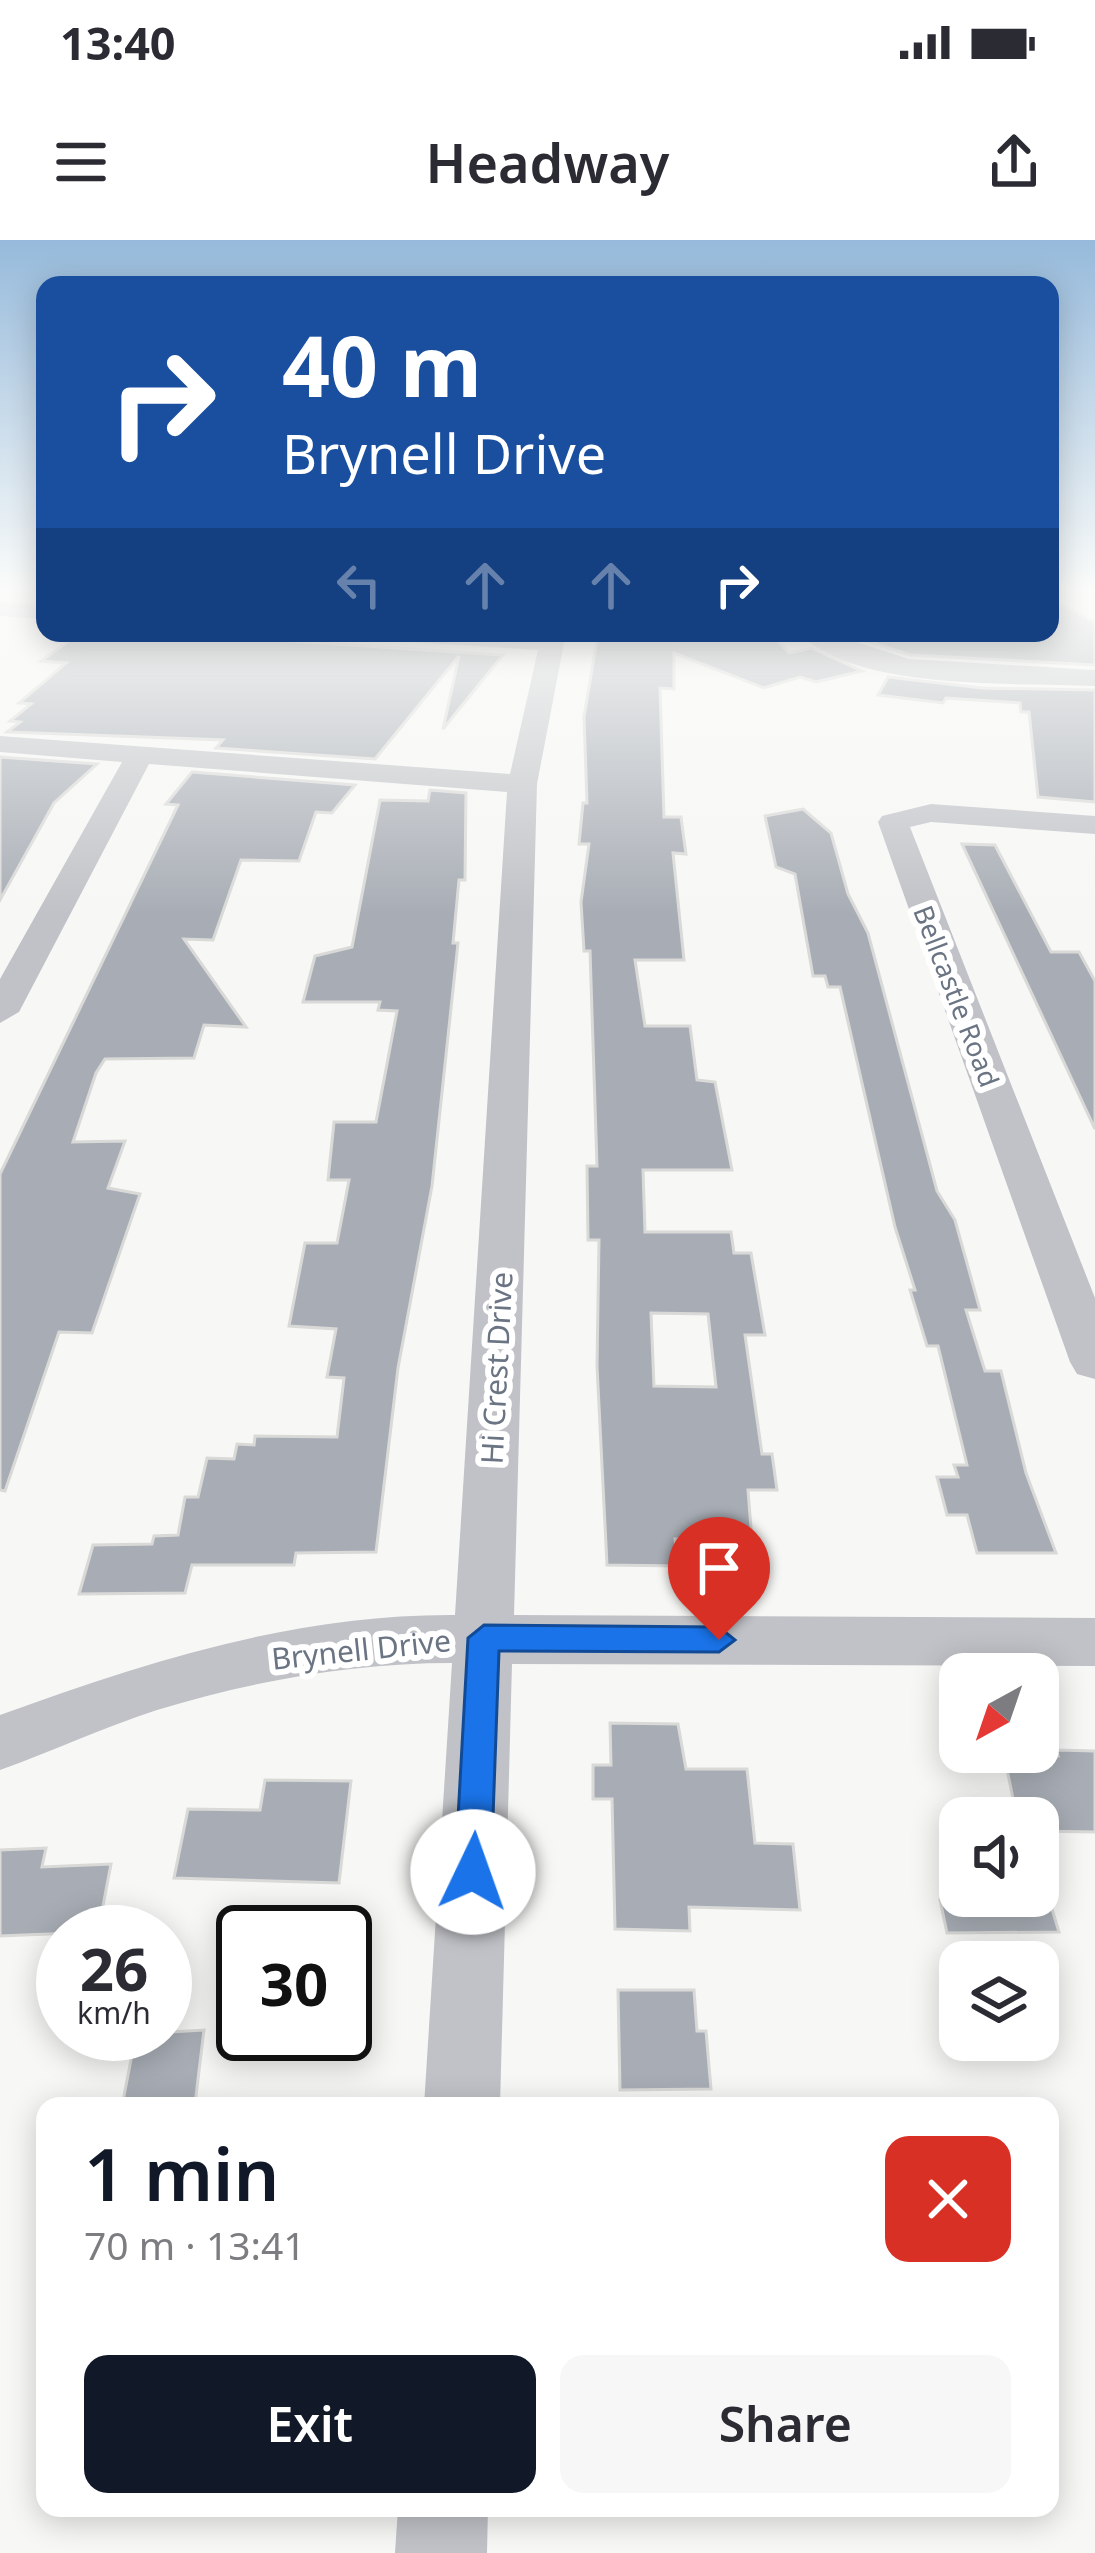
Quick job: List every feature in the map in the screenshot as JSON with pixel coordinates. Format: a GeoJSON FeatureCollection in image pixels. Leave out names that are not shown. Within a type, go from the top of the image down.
{"type":"FeatureCollection","features":[{"type":"Feature","properties":{"kind":"street","name":"Hi Crest Drive"},"geometry":{"type":"LineString","coordinates":[[462,2097],[522,784],[540,700]]}},
{"type":"Feature","properties":{"kind":"street"},"geometry":{"type":"LineString","coordinates":[[0,744],[522,784]]}},
{"type":"Feature","properties":{"kind":"street"},"geometry":{"type":"LineString","coordinates":[[0,1012],[140,755]]}},
{"type":"Feature","properties":{"kind":"street","name":"Bellcastle Road"},"geometry":{"type":"LineString","coordinates":[[1095,825],[931,813],[892,823],[1095,1362]]}},
{"type":"Feature","properties":{"kind":"street","name":"Brynell Drive"},"geometry":{"type":"LineString","coordinates":[[0,1743],[146,1688],[230,1666],[395,1639],[1095,1642]]}},
{"type":"Feature","properties":{"kind":"street"},"geometry":{"type":"LineString","coordinates":[[441,2553],[443,2517]]}},
{"type":"Feature","properties":{"kind":"building"},"geometry":{"type":"Polygon","coordinates":[[[423,700],[375,759],[216,748],[223,740],[7,732],[20,722],[10,721],[31,704],[19,703],[423,700]]]}},
{"type":"Feature","properties":{"kind":"building"},"geometry":{"type":"Polygon","coordinates":[[[449,700],[467,700],[443,729],[449,700]]]}},
{"type":"Feature","properties":{"kind":"building"},"geometry":{"type":"Polygon","coordinates":[[[587,700],[660,700],[664,817],[681,817],[686,854],[673,853],[684,960],[635,960],[645,1026],[690,1026],[697,1080],[715,1082],[732,1170],[643,1170],[645,1232],[731,1232],[734,1253],[751,1253],[765,1335],[745,1335],[762,1454],[772,1454],[777,1490],[748,1490],[752,1541],[675,1539],[678,1566],[607,1565],[597,1366],[599,1240],[588,1240],[587,1166],[597,1166],[590,951],[584,951],[581,902],[589,844],[579,844],[583,803],[587,803],[587,700]],[[651,1313],[654,1386],[716,1387],[708,1314],[651,1313]]]}},
{"type":"Feature","properties":{"kind":"building"},"geometry":{"type":"Polygon","coordinates":[[[975,700],[1095,700],[1095,802],[1038,797],[1029,712],[1021,712],[1020,703],[975,700]]]}},
{"type":"Feature","properties":{"kind":"building"},"geometry":{"type":"Polygon","coordinates":[[[0,757],[97,764],[54,803],[0,900],[0,757]]]}},
{"type":"Feature","properties":{"kind":"building"},"geometry":{"type":"Polygon","coordinates":[[[192,772],[355,785],[332,813],[316,812],[299,861],[241,860],[213,940],[184,939],[246,1027],[204,1025],[194,1058],[105,1059],[96,1073],[73,1142],[125,1141],[108,1188],[140,1194],[92,1333],[59,1332],[5,1491],[0,1490],[0,1174],[178,805],[166,804],[192,772]]]}},
{"type":"Feature","properties":{"kind":"building"},"geometry":{"type":"Polygon","coordinates":[[[430,790],[466,793],[465,880],[459,880],[453,943],[458,943],[432,1186],[398,1368],[376,1552],[296,1553],[294,1565],[192,1565],[185,1593],[79,1594],[93,1545],[152,1544],[154,1536],[178,1535],[185,1497],[198,1497],[207,1458],[234,1459],[237,1444],[254,1445],[255,1436],[337,1437],[344,1378],[327,1377],[336,1329],[289,1326],[305,1243],[337,1243],[349,1180],[328,1180],[334,1122],[376,1122],[397,1011],[378,1010],[380,1002],[303,1002],[315,956],[352,947],[380,800],[428,801],[430,790]]]}},
{"type":"Feature","properties":{"kind":"building"},"geometry":{"type":"Polygon","coordinates":[[[803,809],[831,833],[848,894],[868,933],[937,1191],[955,1220],[980,1310],[966,1310],[985,1371],[1001,1371],[1026,1473],[1056,1553],[977,1553],[967,1515],[947,1515],[937,1477],[958,1477],[954,1465],[967,1465],[938,1346],[927,1346],[910,1290],[915,1290],[895,1227],[840,987],[828,987],[825,976],[813,976],[795,874],[776,867],[765,816],[803,809]]]}},
{"type":"Feature","properties":{"kind":"building"},"geometry":{"type":"Polygon","coordinates":[[[962,844],[995,845],[1051,952],[1079,952],[1095,981],[1095,1129],[962,844]]]}},
{"type":"Feature","properties":{"kind":"building"},"geometry":{"type":"Polygon","coordinates":[[[610,1723],[678,1724],[686,1769],[747,1769],[755,1843],[793,1844],[800,1910],[689,1907],[690,1931],[615,1929],[612,1799],[593,1799],[593,1765],[611,1765],[610,1723]]]}},
{"type":"Feature","properties":{"kind":"building"},"geometry":{"type":"Polygon","coordinates":[[[1059,1750],[1095,1751],[1095,1832],[1059,1831],[1059,1797],[1013,1797],[1008,1773],[1059,1773],[1059,1750]]]}},
{"type":"Feature","properties":{"kind":"building"},"geometry":{"type":"Polygon","coordinates":[[[265,1780],[351,1781],[339,1883],[174,1878],[188,1809],[260,1810],[265,1780]]]}},
{"type":"Feature","properties":{"kind":"building"},"geometry":{"type":"Polygon","coordinates":[[[46,1848],[42,1867],[111,1864],[103,1905],[36,1905],[36,1935],[0,1936],[0,1850],[46,1848]]]}},
{"type":"Feature","properties":{"kind":"building"},"geometry":{"type":"Polygon","coordinates":[[[944,1917],[1054,1917],[1059,1932],[947,1933],[944,1917]]]}},
{"type":"Feature","properties":{"kind":"building"},"geometry":{"type":"Polygon","coordinates":[[[618,1990],[694,1990],[697,2031],[706,2031],[711,2089],[620,2090],[618,1990]]]}},
{"type":"Feature","properties":{"kind":"building"},"geometry":{"type":"Polygon","coordinates":[[[204,2030],[196,2097],[124,2097],[131,2061],[192,2061],[192,2031],[204,2030]]]}},
{"type":"Feature","properties":{"kind":"route"},"geometry":{"type":"LineString","coordinates":[[473,1872],[484,1638],[719,1640]]}}]}
